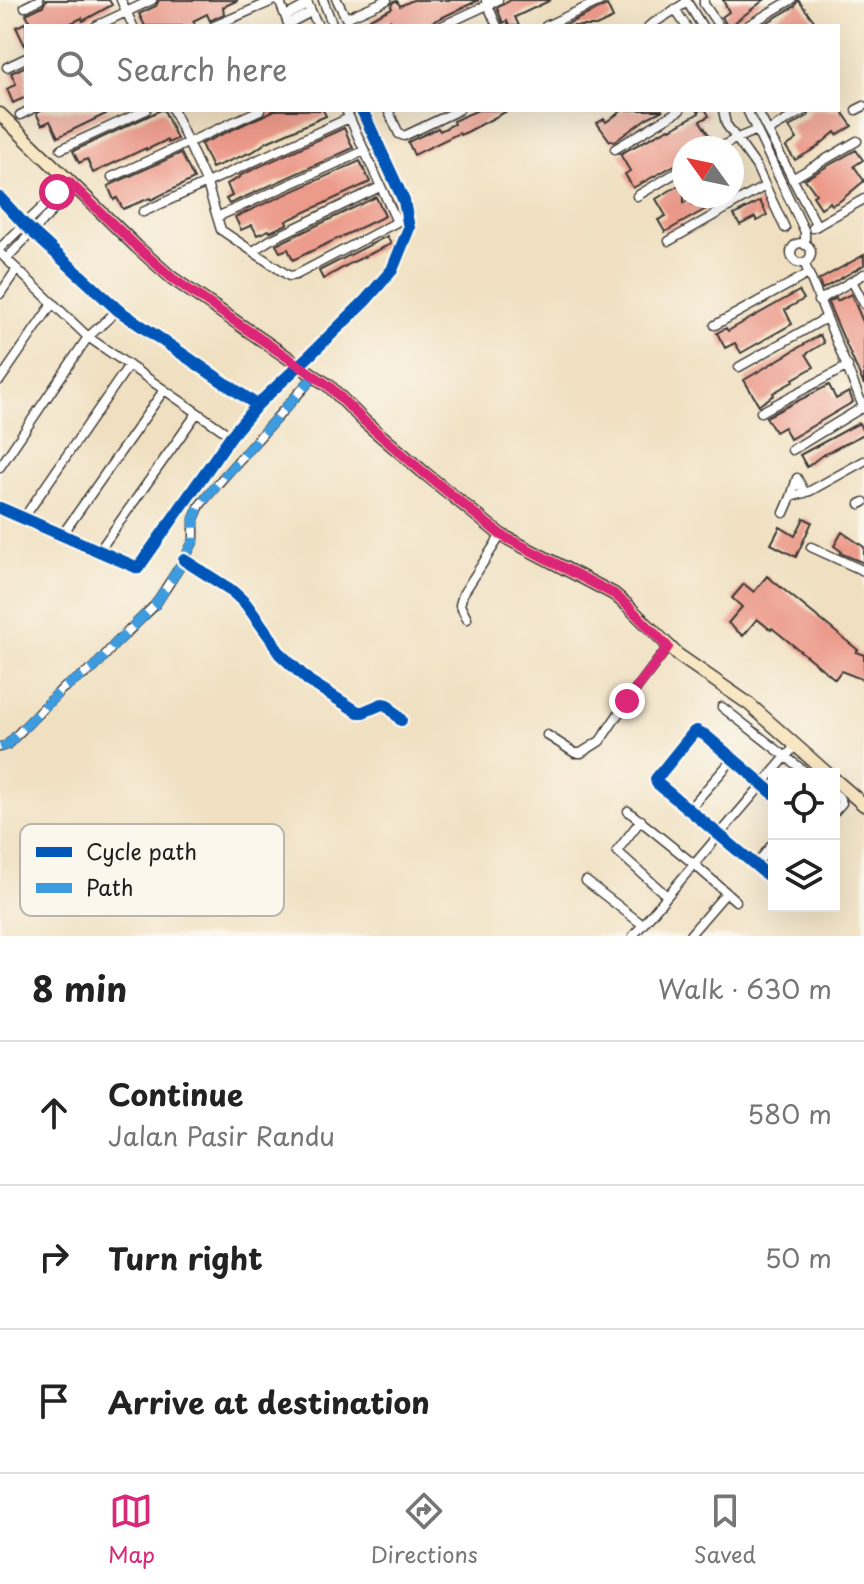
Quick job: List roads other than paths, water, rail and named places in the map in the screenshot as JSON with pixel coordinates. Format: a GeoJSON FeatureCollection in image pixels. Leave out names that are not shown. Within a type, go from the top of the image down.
{"type":"FeatureCollection","features":[{"type":"Feature","properties":{"kind":"main road"},"geometry":{"type":"LineString","coordinates":[[0,114],[72,186],[172,278],[315,375],[422,471],[501,535],[614,594],[668,647],[749,704],[821,768]]}},
{"type":"Feature","properties":{"kind":"main road"},"geometry":{"type":"LineString","coordinates":[[840,784],[864,805]]}},
{"type":"Feature","properties":{"kind":"street"},"geometry":{"type":"LineString","coordinates":[[25,7],[39,0]]}},
{"type":"Feature","properties":{"kind":"street"},"geometry":{"type":"LineString","coordinates":[[121,0],[132,24]]}},
{"type":"Feature","properties":{"kind":"street"},"geometry":{"type":"LineString","coordinates":[[100,24],[152,0]]}},
{"type":"Feature","properties":{"kind":"street"},"geometry":{"type":"LineString","coordinates":[[219,24],[277,0],[287,22],[309,6],[323,1],[332,24]]}},
{"type":"Feature","properties":{"kind":"street"},"geometry":{"type":"LineString","coordinates":[[337,0],[348,22],[387,0]]}},
{"type":"Feature","properties":{"kind":"street"},"geometry":{"type":"LineString","coordinates":[[446,24],[486,2],[498,0]]}},
{"type":"Feature","properties":{"kind":"street"},"geometry":{"type":"LineString","coordinates":[[550,24],[602,0]]}},
{"type":"Feature","properties":{"kind":"street"},"geometry":{"type":"LineString","coordinates":[[704,0],[718,24]]}},
{"type":"Feature","properties":{"kind":"street"},"geometry":{"type":"LineString","coordinates":[[750,24],[791,0]]}},
{"type":"Feature","properties":{"kind":"street"},"geometry":{"type":"LineString","coordinates":[[652,24],[686,1],[701,24]]}},
{"type":"Feature","properties":{"kind":"street"},"geometry":{"type":"LineString","coordinates":[[486,2],[496,24]]}},
{"type":"Feature","properties":{"kind":"street"},"geometry":{"type":"LineString","coordinates":[[675,9],[685,24]]}},
{"type":"Feature","properties":{"kind":"street"},"geometry":{"type":"LineString","coordinates":[[7,67],[24,59]]}},
{"type":"Feature","properties":{"kind":"street"},"geometry":{"type":"LineString","coordinates":[[20,115],[26,112]]}},
{"type":"Feature","properties":{"kind":"street"},"geometry":{"type":"LineString","coordinates":[[61,149],[142,112]]}},
{"type":"Feature","properties":{"kind":"street"},"geometry":{"type":"LineString","coordinates":[[143,212],[207,184],[348,114],[397,222],[289,276],[221,230],[207,184],[174,112]]}},
{"type":"Feature","properties":{"kind":"street"},"geometry":{"type":"LineString","coordinates":[[112,177],[256,112]]}},
{"type":"Feature","properties":{"kind":"street"},"geometry":{"type":"LineString","coordinates":[[0,508],[138,568],[231,436],[257,405],[365,301],[392,270],[409,228],[404,201],[363,112]]}},
{"type":"Feature","properties":{"kind":"street"},"geometry":{"type":"LineString","coordinates":[[389,112],[401,136],[455,112]]}},
{"type":"Feature","properties":{"kind":"street"},"geometry":{"type":"LineString","coordinates":[[615,149],[677,112]]}},
{"type":"Feature","properties":{"kind":"street"},"geometry":{"type":"LineString","coordinates":[[723,112],[733,136]]}},
{"type":"Feature","properties":{"kind":"street"},"geometry":{"type":"LineString","coordinates":[[748,112],[805,232],[809,258],[804,262],[795,261],[791,253],[796,245],[805,245]]}},
{"type":"Feature","properties":{"kind":"street"},"geometry":{"type":"LineString","coordinates":[[758,112],[817,226]]}},
{"type":"Feature","properties":{"kind":"street"},"geometry":{"type":"LineString","coordinates":[[768,131],[801,112]]}},
{"type":"Feature","properties":{"kind":"street"},"geometry":{"type":"LineString","coordinates":[[742,136],[757,130]]}},
{"type":"Feature","properties":{"kind":"street"},"geometry":{"type":"LineString","coordinates":[[792,179],[857,141]]}},
{"type":"Feature","properties":{"kind":"street"},"geometry":{"type":"LineString","coordinates":[[217,217],[364,151]]}},
{"type":"Feature","properties":{"kind":"street"},"geometry":{"type":"LineString","coordinates":[[744,151],[756,166],[785,228]]}},
{"type":"Feature","properties":{"kind":"street"},"geometry":{"type":"LineString","coordinates":[[637,196],[672,175]]}},
{"type":"Feature","properties":{"kind":"street"},"geometry":{"type":"LineString","coordinates":[[2,253],[24,224],[72,186]]}},
{"type":"Feature","properties":{"kind":"street"},"geometry":{"type":"LineString","coordinates":[[2,253],[33,232],[72,186]]}},
{"type":"Feature","properties":{"kind":"street"},"geometry":{"type":"LineString","coordinates":[[669,241],[765,186]]}},
{"type":"Feature","properties":{"kind":"street"},"geometry":{"type":"LineString","coordinates":[[253,251],[380,187]]}},
{"type":"Feature","properties":{"kind":"street"},"geometry":{"type":"LineString","coordinates":[[0,198],[118,310],[257,405]]}},
{"type":"Feature","properties":{"kind":"street"},"geometry":{"type":"LineString","coordinates":[[805,232],[864,199]]}},
{"type":"Feature","properties":{"kind":"street"},"geometry":{"type":"LineString","coordinates":[[2,253],[88,337],[231,436]]}},
{"type":"Feature","properties":{"kind":"street"},"geometry":{"type":"LineString","coordinates":[[792,450],[863,408],[804,262]]}},
{"type":"Feature","properties":{"kind":"street"},"geometry":{"type":"LineString","coordinates":[[0,294],[17,269]]}},
{"type":"Feature","properties":{"kind":"street"},"geometry":{"type":"LineString","coordinates":[[715,325],[808,274]]}},
{"type":"Feature","properties":{"kind":"street"},"geometry":{"type":"LineString","coordinates":[[818,301],[864,274]]}},
{"type":"Feature","properties":{"kind":"street"},"geometry":{"type":"LineString","coordinates":[[852,281],[864,304]]}},
{"type":"Feature","properties":{"kind":"street"},"geometry":{"type":"LineString","coordinates":[[0,380],[53,303]]}},
{"type":"Feature","properties":{"kind":"street"},"geometry":{"type":"LineString","coordinates":[[0,467],[88,337],[118,310]]}},
{"type":"Feature","properties":{"kind":"street"},"geometry":{"type":"LineString","coordinates":[[739,367],[826,318]]}},
{"type":"Feature","properties":{"kind":"street"},"geometry":{"type":"LineString","coordinates":[[23,519],[129,365]]}},
{"type":"Feature","properties":{"kind":"street"},"geometry":{"type":"LineString","coordinates":[[761,412],[848,366]]}},
{"type":"Feature","properties":{"kind":"street"},"geometry":{"type":"LineString","coordinates":[[0,747],[7,745],[62,689],[94,668],[155,605],[194,540],[194,519],[200,505],[315,375]]}},
{"type":"Feature","properties":{"kind":"street"},"geometry":{"type":"LineString","coordinates":[[62,535],[164,390]]}},
{"type":"Feature","properties":{"kind":"street"},"geometry":{"type":"LineString","coordinates":[[99,551],[197,413]]}},
{"type":"Feature","properties":{"kind":"street"},"geometry":{"type":"LineString","coordinates":[[791,497],[805,493],[864,461]]}},
{"type":"Feature","properties":{"kind":"street"},"geometry":{"type":"LineString","coordinates":[[784,513],[797,478],[805,493]]}},
{"type":"Feature","properties":{"kind":"street"},"geometry":{"type":"LineString","coordinates":[[467,619],[460,605],[463,594],[501,535]]}},
{"type":"Feature","properties":{"kind":"street"},"geometry":{"type":"LineString","coordinates":[[811,547],[864,571]]}},
{"type":"Feature","properties":{"kind":"street"},"geometry":{"type":"LineString","coordinates":[[184,560],[239,597],[263,626],[279,653],[309,681],[358,712],[382,704],[387,705],[401,720]]}},
{"type":"Feature","properties":{"kind":"street"},"geometry":{"type":"LineString","coordinates":[[547,735],[575,753],[581,753],[600,741],[668,647]]}},
{"type":"Feature","properties":{"kind":"street"},"geometry":{"type":"LineString","coordinates":[[722,707],[800,768]]}},
{"type":"Feature","properties":{"kind":"street"},"geometry":{"type":"LineString","coordinates":[[768,789],[700,732],[694,732],[656,779],[768,876]]}},
{"type":"Feature","properties":{"kind":"street"},"geometry":{"type":"LineString","coordinates":[[633,936],[795,746]]}},
{"type":"Feature","properties":{"kind":"street"},"geometry":{"type":"LineString","coordinates":[[689,809],[733,759]]}},
{"type":"Feature","properties":{"kind":"street"},"geometry":{"type":"LineString","coordinates":[[628,811],[736,901]]}},
{"type":"Feature","properties":{"kind":"street"},"geometry":{"type":"LineString","coordinates":[[641,820],[617,851],[618,854],[667,896]]}},
{"type":"Feature","properties":{"kind":"street"},"geometry":{"type":"LineString","coordinates":[[756,865],[768,850]]}},
{"type":"Feature","properties":{"kind":"street"},"geometry":{"type":"LineString","coordinates":[[586,881],[643,925]]}},
{"type":"Feature","properties":{"kind":"street"},"geometry":{"type":"LineString","coordinates":[[689,936],[726,893]]}}]}
